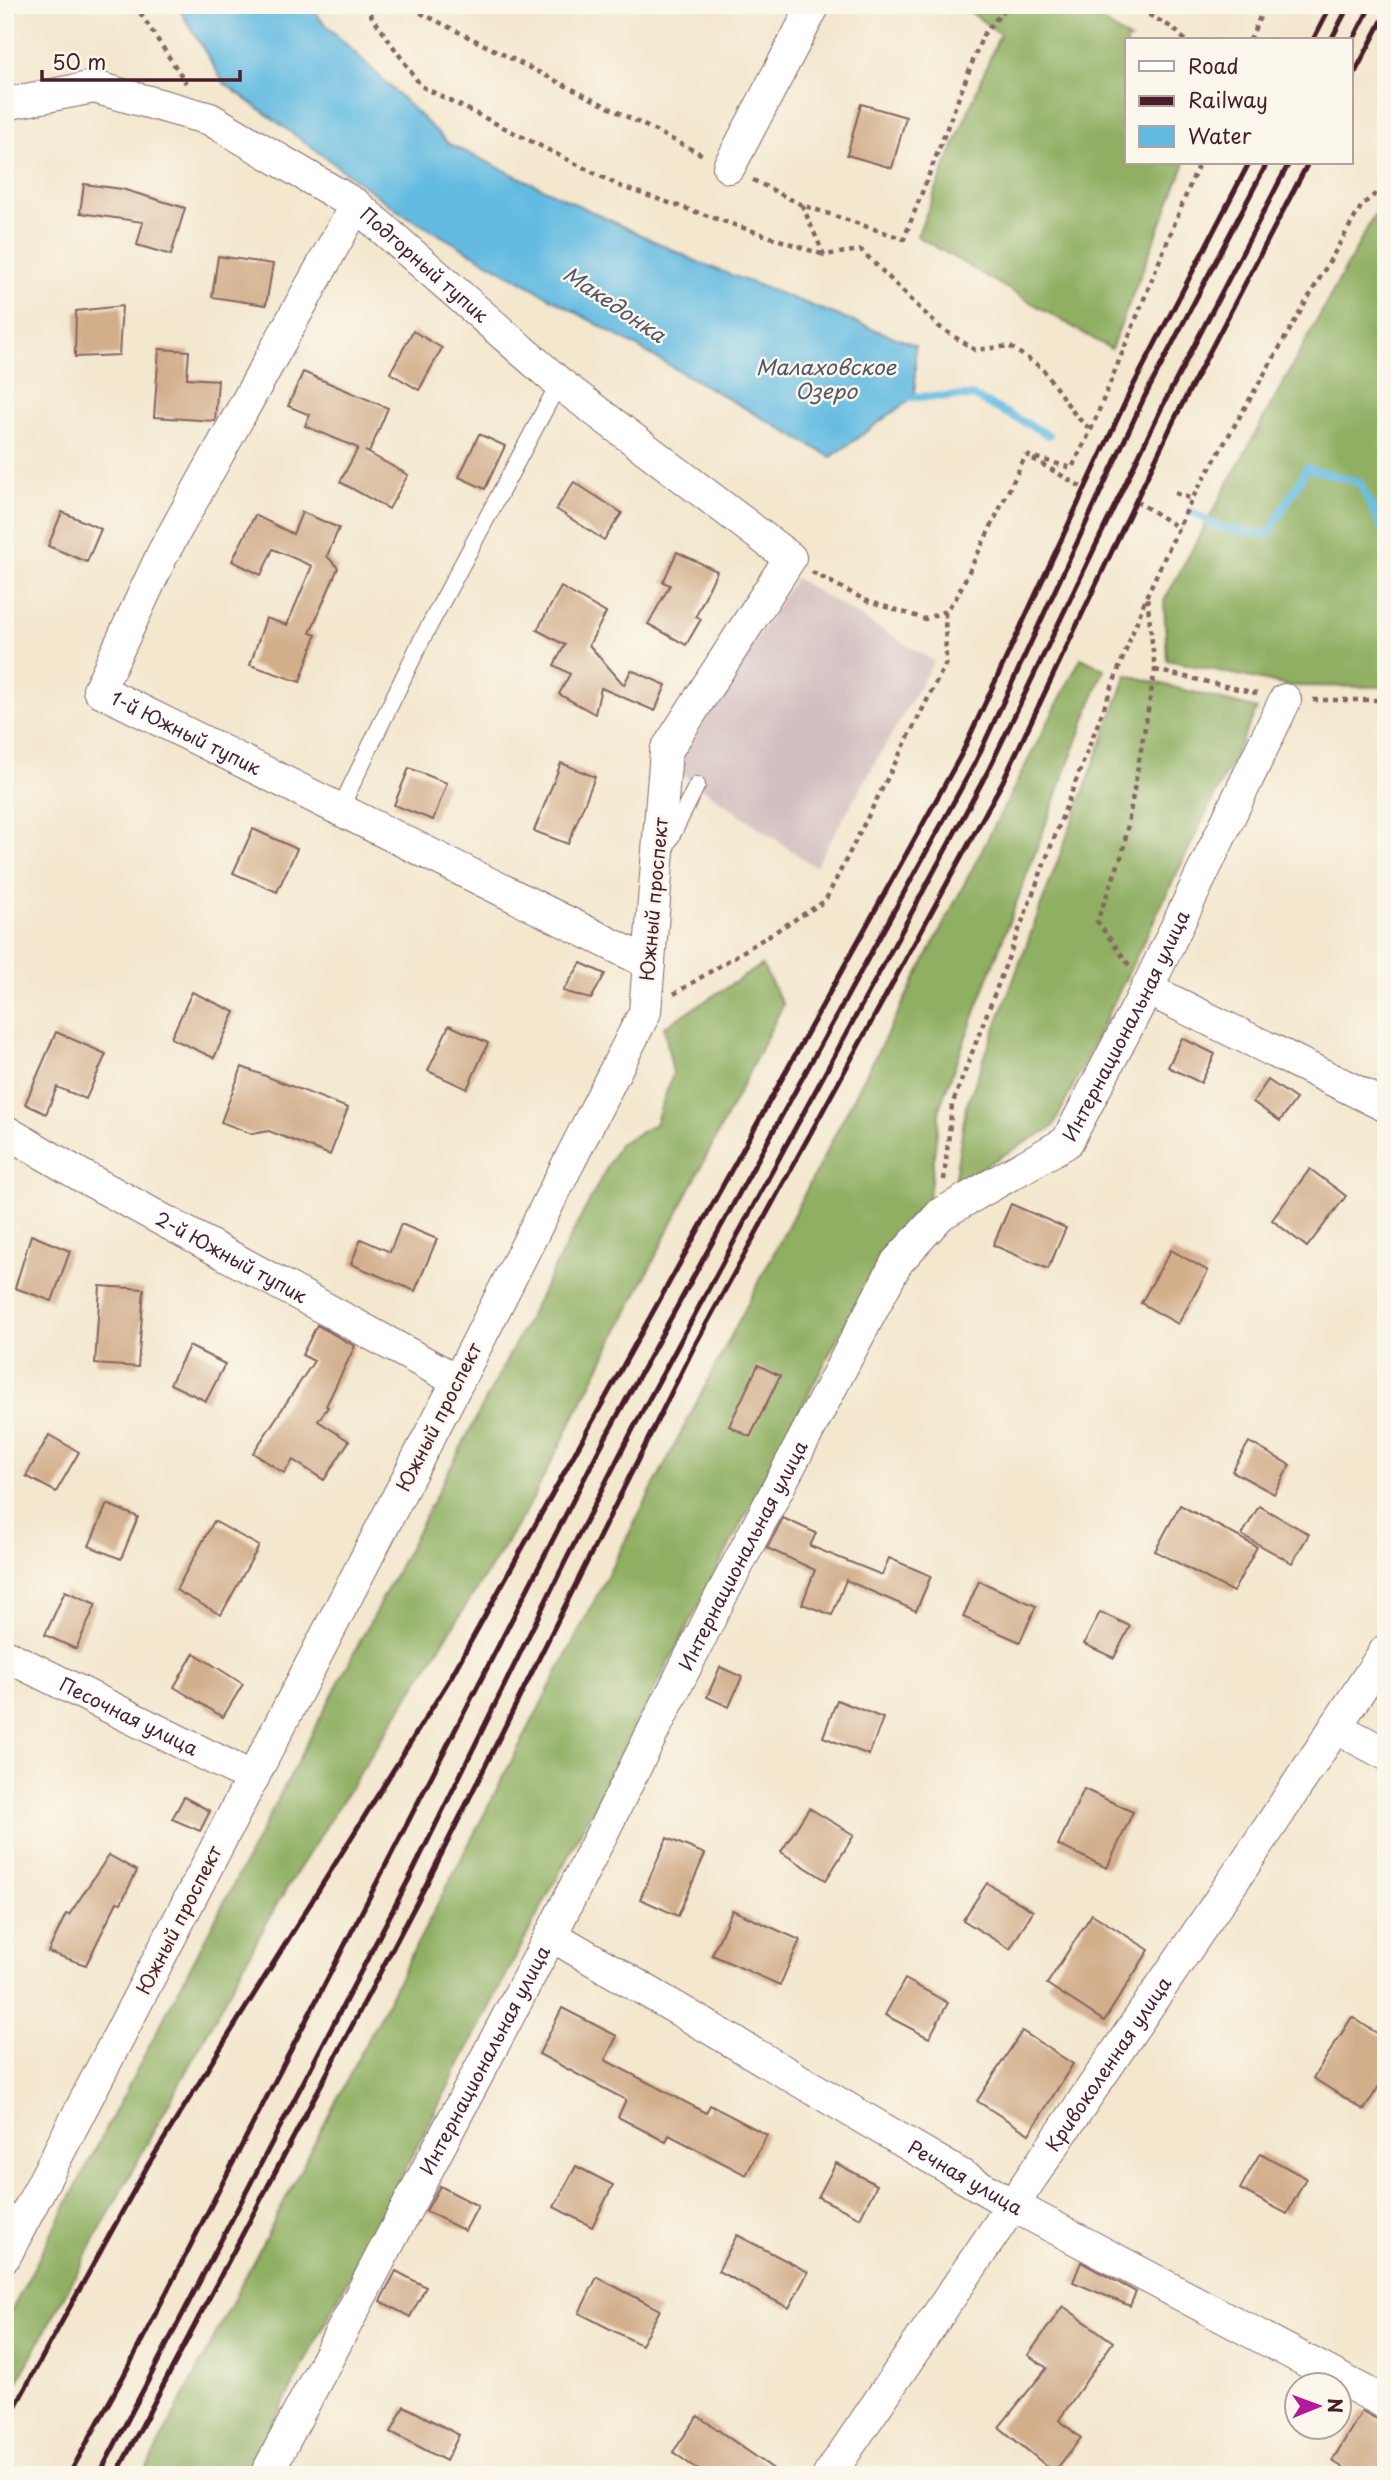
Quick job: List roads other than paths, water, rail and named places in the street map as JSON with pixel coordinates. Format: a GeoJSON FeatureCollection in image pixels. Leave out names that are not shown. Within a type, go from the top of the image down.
{"type":"FeatureCollection","features":[{"type":"Feature","properties":{"kind":"street"},"geometry":{"type":"LineString","coordinates":[[729,167],[814,5]]}},
{"type":"Feature","properties":{"kind":"street","name":"Подгорный тупик"},"geometry":{"type":"LineString","coordinates":[[5,104],[94,88],[210,119],[356,205],[559,383],[790,558]]}},
{"type":"Feature","properties":{"kind":"street","name":"1-й Южный тупик"},"geometry":{"type":"LineString","coordinates":[[356,205],[163,553],[99,690],[649,963]]}},
{"type":"Feature","properties":{"kind":"street","name":"Южный проспект"},"geometry":{"type":"LineString","coordinates":[[5,2256],[458,1381],[645,1012],[666,751],[790,558]]}},
{"type":"Feature","properties":{"kind":"street","name":"Интернациональная улица"},"geometry":{"type":"LineString","coordinates":[[266,2475],[551,1936],[720,1598],[897,1262],[941,1214],[1067,1142],[1147,989],[1285,700]]}},
{"type":"Feature","properties":{"kind":"street"},"geometry":{"type":"LineString","coordinates":[[1147,989],[1386,1107]]}},
{"type":"Feature","properties":{"kind":"street","name":"2-й Южный тупик"},"geometry":{"type":"LineString","coordinates":[[5,1131],[82,1176],[458,1381]]}},
{"type":"Feature","properties":{"kind":"street","name":"Кривоколенная улица"},"geometry":{"type":"LineString","coordinates":[[829,2475],[1386,1650]]}},
{"type":"Feature","properties":{"kind":"street","name":"Песочная улица"},"geometry":{"type":"LineString","coordinates":[[5,1655],[253,1778]]}},
{"type":"Feature","properties":{"kind":"street"},"geometry":{"type":"LineString","coordinates":[[1335,1727],[1386,1754]]}},
{"type":"Feature","properties":{"kind":"street","name":"Речная улица"},"geometry":{"type":"LineString","coordinates":[[551,1936],[1012,2206],[1386,2403]]}},
{"type":"Feature","properties":{"kind":"lane"},"geometry":{"type":"LineString","coordinates":[[340,809],[420,643],[559,383]]}},
{"type":"Feature","properties":{"kind":"lane"},"geometry":{"type":"LineString","coordinates":[[657,866],[697,785]]}},
{"type":"Feature","properties":{"kind":"water","name":"Малаховское Озеро"},"geometry":{"type":"Polygon","coordinates":[[[177,5],[311,5],[319,18],[449,144],[700,263],[915,345],[915,396],[831,457],[401,213],[224,83],[177,5]]]}},
{"type":"Feature","properties":{"kind":"waterway","name":"Македонка"},"geometry":{"type":"LineString","coordinates":[[904,397],[973,396],[1049,435]]}},
{"type":"Feature","properties":{"kind":"waterway","name":"Македонка"},"geometry":{"type":"LineString","coordinates":[[1192,512],[1221,528],[1268,535],[1307,468],[1359,482],[1386,536]]}},
{"type":"Feature","properties":{"kind":"railway"},"geometry":{"type":"LineString","coordinates":[[1314,38],[1331,5]]}},
{"type":"Feature","properties":{"kind":"railway"},"geometry":{"type":"LineString","coordinates":[[1332,38],[1349,5]]}},
{"type":"Feature","properties":{"kind":"railway"},"geometry":{"type":"LineString","coordinates":[[1352,42],[1371,5]]}},
{"type":"Feature","properties":{"kind":"railway"},"geometry":{"type":"LineString","coordinates":[[1352,78],[1386,13]]}},
{"type":"Feature","properties":{"kind":"railway"},"geometry":{"type":"LineString","coordinates":[[5,2425],[148,2165],[451,1677],[961,755],[1130,392],[1248,164]]}},
{"type":"Feature","properties":{"kind":"railway"},"geometry":{"type":"LineString","coordinates":[[69,2475],[123,2377],[604,1440],[975,763],[1144,398],[1266,164]]}},
{"type":"Feature","properties":{"kind":"railway"},"geometry":{"type":"LineString","coordinates":[[99,2475],[411,1875],[634,1427],[988,771],[1161,409],[1288,164]]}},
{"type":"Feature","properties":{"kind":"railway"},"geometry":{"type":"LineString","coordinates":[[116,2475],[427,1883],[696,1343],[1003,781],[1175,418],[1307,164]]}}]}
